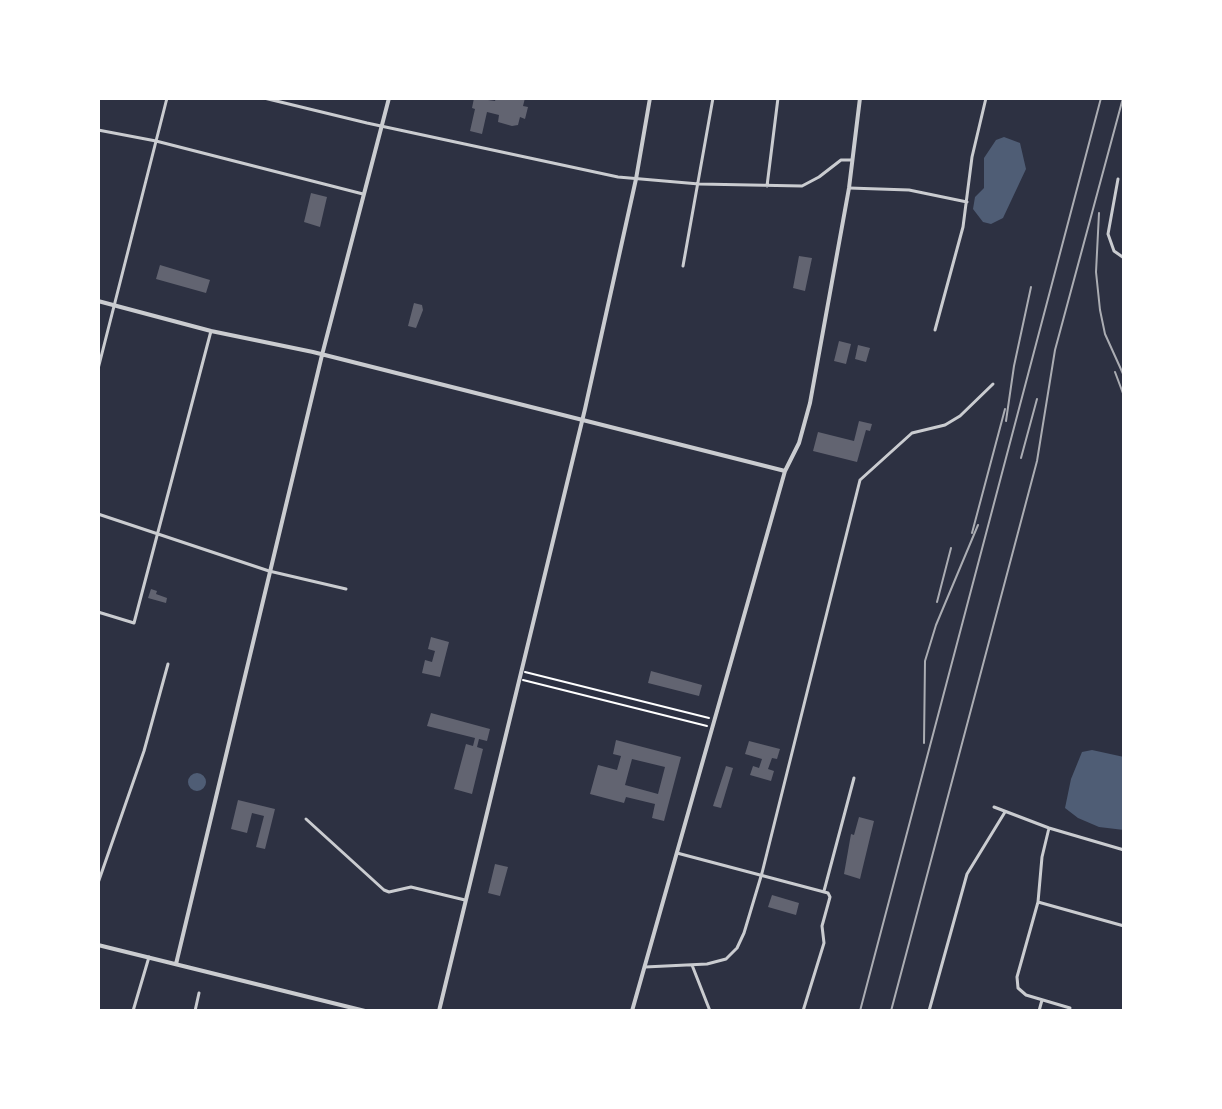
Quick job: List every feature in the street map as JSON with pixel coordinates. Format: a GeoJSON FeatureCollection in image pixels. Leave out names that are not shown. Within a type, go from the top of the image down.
{"type":"FeatureCollection","features":[{"type":"Feature","properties":{"kind":"street"},"geometry":{"type":"LineString","coordinates":[[98,369],[167,98]]}},
{"type":"Feature","properties":{"kind":"street"},"geometry":{"type":"LineString","coordinates":[[264,98],[574,168],[636,179],[802,186],[841,160],[852,160]]}},
{"type":"Feature","properties":{"kind":"street"},"geometry":{"type":"LineString","coordinates":[[176,964],[322,355],[389,98]]}},
{"type":"Feature","properties":{"kind":"street"},"geometry":{"type":"LineString","coordinates":[[439,1011],[582,421],[636,179],[650,98]]}},
{"type":"Feature","properties":{"kind":"street"},"geometry":{"type":"LineString","coordinates":[[683,266],[713,98]]}},
{"type":"Feature","properties":{"kind":"street"},"geometry":{"type":"LineString","coordinates":[[767,186],[778,98]]}},
{"type":"Feature","properties":{"kind":"street"},"geometry":{"type":"LineString","coordinates":[[632,1011],[785,471],[799,443],[810,403],[849,188],[860,98]]}},
{"type":"Feature","properties":{"kind":"street"},"geometry":{"type":"LineString","coordinates":[[935,330],[968,202],[972,157],[986,98]]}},
{"type":"Feature","properties":{"kind":"street"},"geometry":{"type":"LineString","coordinates":[[98,130],[156,141],[365,195]]}},
{"type":"Feature","properties":{"kind":"street"},"geometry":{"type":"LineString","coordinates":[[1118,179],[1108,234],[1114,251],[1124,258]]}},
{"type":"Feature","properties":{"kind":"street"},"geometry":{"type":"LineString","coordinates":[[849,188],[909,190],[968,202]]}},
{"type":"Feature","properties":{"kind":"street"},"geometry":{"type":"LineString","coordinates":[[98,301],[785,471]]}},
{"type":"Feature","properties":{"kind":"street"},"geometry":{"type":"LineString","coordinates":[[98,612],[134,623],[211,331]]}},
{"type":"Feature","properties":{"kind":"street"},"geometry":{"type":"LineString","coordinates":[[645,967],[692,965],[726,959],[737,948],[762,875],[860,480],[912,433],[945,425],[960,416],[993,384]]}},
{"type":"Feature","properties":{"kind":"street"},"geometry":{"type":"LineString","coordinates":[[98,514],[269,571],[346,589]]}},
{"type":"Feature","properties":{"kind":"street"},"geometry":{"type":"LineString","coordinates":[[98,883],[144,751],[168,664]]}},
{"type":"Feature","properties":{"kind":"street"},"geometry":{"type":"LineString","coordinates":[[826,892],[854,778]]}},
{"type":"Feature","properties":{"kind":"street"},"geometry":{"type":"LineString","coordinates":[[994,807],[1049,828],[1124,850]]}},
{"type":"Feature","properties":{"kind":"street"},"geometry":{"type":"LineString","coordinates":[[929,1011],[967,874],[1005,812]]}},
{"type":"Feature","properties":{"kind":"street"},"geometry":{"type":"LineString","coordinates":[[306,819],[384,890],[389,892],[411,887],[465,900]]}},
{"type":"Feature","properties":{"kind":"street"},"geometry":{"type":"LineString","coordinates":[[1049,828],[1042,857],[1038,902],[1017,977],[1018,988],[1026,995],[1070,1008]]}},
{"type":"Feature","properties":{"kind":"street"},"geometry":{"type":"LineString","coordinates":[[677,853],[826,892],[830,897],[822,926],[824,943],[803,1011]]}},
{"type":"Feature","properties":{"kind":"street"},"geometry":{"type":"LineString","coordinates":[[1038,902],[1124,926]]}},
{"type":"Feature","properties":{"kind":"street"},"geometry":{"type":"LineString","coordinates":[[98,945],[365,1011]]}},
{"type":"Feature","properties":{"kind":"street"},"geometry":{"type":"LineString","coordinates":[[133,1011],[149,957]]}},
{"type":"Feature","properties":{"kind":"street"},"geometry":{"type":"LineString","coordinates":[[692,965],[710,1011]]}},
{"type":"Feature","properties":{"kind":"street"},"geometry":{"type":"LineString","coordinates":[[195,1011],[199,993]]}},
{"type":"Feature","properties":{"kind":"street"},"geometry":{"type":"LineString","coordinates":[[1039,1011],[1042,1000]]}},
{"type":"Feature","properties":{"kind":"path"},"geometry":{"type":"LineString","coordinates":[[520,670],[715,720]]}},
{"type":"Feature","properties":{"kind":"path"},"geometry":{"type":"LineString","coordinates":[[518,678],[713,728]]}},
{"type":"Feature","properties":{"kind":"water"},"geometry":{"type":"Polygon","coordinates":[[[1004,137],[1020,143],[1026,169],[1003,218],[991,224],[983,222],[973,209],[975,197],[984,188],[984,158],[996,140],[1004,137]]]}},
{"type":"Feature","properties":{"kind":"water"},"geometry":{"type":"Polygon","coordinates":[[[1092,750],[1124,757],[1124,830],[1099,827],[1065,808],[1071,779],[1082,752],[1092,750]]]}},
{"type":"Feature","properties":{"kind":"water"},"geometry":{"type":"Polygon","coordinates":[[[197,773],[206,782],[197,791],[188,782],[197,773]]]}},
{"type":"Feature","properties":{"kind":"building"},"geometry":{"type":"Polygon","coordinates":[[[474,98],[495,101],[496,98],[525,98],[523,106],[528,107],[525,119],[520,117],[518,125],[512,126],[498,122],[499,115],[487,112],[482,134],[470,131],[474,98]]]}},
{"type":"Feature","properties":{"kind":"building"},"geometry":{"type":"Polygon","coordinates":[[[311,193],[327,197],[320,227],[304,222],[311,193]]]}},
{"type":"Feature","properties":{"kind":"building"},"geometry":{"type":"Polygon","coordinates":[[[799,256],[812,258],[805,291],[793,288],[799,256]]]}},
{"type":"Feature","properties":{"kind":"building"},"geometry":{"type":"Polygon","coordinates":[[[160,265],[210,280],[206,293],[156,279],[160,265]]]}},
{"type":"Feature","properties":{"kind":"building"},"geometry":{"type":"Polygon","coordinates":[[[414,303],[422,305],[423,310],[416,328],[408,326],[414,303]]]}},
{"type":"Feature","properties":{"kind":"building"},"geometry":{"type":"Polygon","coordinates":[[[839,341],[851,344],[846,364],[834,361],[839,341]]]}},
{"type":"Feature","properties":{"kind":"building"},"geometry":{"type":"Polygon","coordinates":[[[858,345],[870,348],[866,362],[855,359],[858,345]]]}},
{"type":"Feature","properties":{"kind":"building"},"geometry":{"type":"Polygon","coordinates":[[[859,421],[872,424],[870,431],[866,430],[857,462],[813,451],[818,432],[854,441],[859,421]]]}},
{"type":"Feature","properties":{"kind":"building"},"geometry":{"type":"Polygon","coordinates":[[[151,589],[167,598],[166,603],[148,598],[151,589]]]}},
{"type":"Feature","properties":{"kind":"building"},"geometry":{"type":"Polygon","coordinates":[[[431,637],[449,642],[440,677],[422,673],[425,660],[432,662],[435,651],[428,649],[431,637]]]}},
{"type":"Feature","properties":{"kind":"building"},"geometry":{"type":"Polygon","coordinates":[[[651,671],[702,685],[699,696],[648,683],[651,671]]]}},
{"type":"Feature","properties":{"kind":"building"},"geometry":{"type":"Polygon","coordinates":[[[431,713],[490,729],[487,741],[479,739],[477,747],[483,749],[472,794],[454,789],[466,744],[473,746],[475,738],[427,726],[431,713]]]}},
{"type":"Feature","properties":{"kind":"building"},"geometry":{"type":"Polygon","coordinates":[[[616,740],[681,757],[664,821],[652,818],[655,804],[626,797],[624,803],[590,794],[598,765],[617,770],[621,756],[613,754],[616,740]],[[632,759],[625,785],[658,794],[665,767],[632,759]]]}},
{"type":"Feature","properties":{"kind":"building"},"geometry":{"type":"Polygon","coordinates":[[[749,741],[780,749],[777,759],[772,758],[768,769],[774,771],[771,781],[750,775],[753,766],[759,768],[762,759],[745,754],[749,741]]]}},
{"type":"Feature","properties":{"kind":"building"},"geometry":{"type":"Polygon","coordinates":[[[726,766],[733,768],[721,808],[713,806],[726,766]]]}},
{"type":"Feature","properties":{"kind":"building"},"geometry":{"type":"Polygon","coordinates":[[[238,800],[275,809],[265,849],[256,847],[264,816],[252,813],[247,833],[231,829],[238,800]]]}},
{"type":"Feature","properties":{"kind":"building"},"geometry":{"type":"Polygon","coordinates":[[[859,817],[874,821],[860,879],[844,874],[851,834],[854,835],[859,817]]]}},
{"type":"Feature","properties":{"kind":"building"},"geometry":{"type":"Polygon","coordinates":[[[495,864],[508,867],[500,896],[488,893],[495,864]]]}},
{"type":"Feature","properties":{"kind":"building"},"geometry":{"type":"Polygon","coordinates":[[[772,895],[799,903],[796,915],[768,907],[772,895]]]}},
{"type":"Feature","properties":{"kind":"railway"},"geometry":{"type":"LineString","coordinates":[[860,1011],[1101,98]]}},
{"type":"Feature","properties":{"kind":"railway"},"geometry":{"type":"LineString","coordinates":[[891,1011],[1037,461],[1055,350],[1123,98]]}},
{"type":"Feature","properties":{"kind":"railway"},"geometry":{"type":"LineString","coordinates":[[1099,213],[1096,272],[1100,310],[1105,334],[1124,376]]}},
{"type":"Feature","properties":{"kind":"railway"},"geometry":{"type":"LineString","coordinates":[[1006,421],[1031,287]]}},
{"type":"Feature","properties":{"kind":"railway"},"geometry":{"type":"LineString","coordinates":[[1115,372],[1124,396]]}},
{"type":"Feature","properties":{"kind":"railway"},"geometry":{"type":"LineString","coordinates":[[1021,458],[1037,399]]}},
{"type":"Feature","properties":{"kind":"railway"},"geometry":{"type":"LineString","coordinates":[[972,533],[1005,409]]}},
{"type":"Feature","properties":{"kind":"railway"},"geometry":{"type":"LineString","coordinates":[[924,743],[925,661],[936,625],[978,525]]}},
{"type":"Feature","properties":{"kind":"railway"},"geometry":{"type":"LineString","coordinates":[[937,602],[951,548]]}}]}
